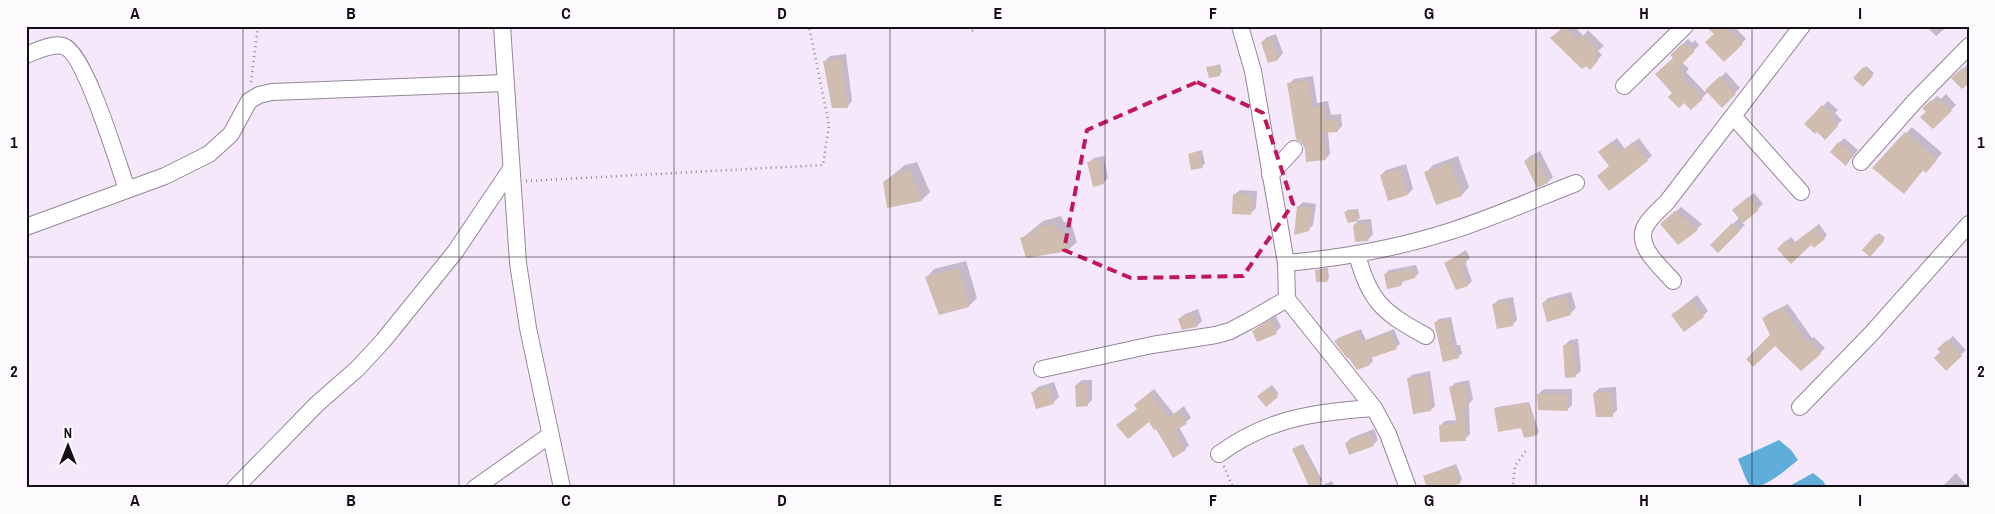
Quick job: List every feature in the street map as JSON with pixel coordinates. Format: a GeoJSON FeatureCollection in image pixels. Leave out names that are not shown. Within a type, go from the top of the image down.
{"type":"FeatureCollection","features":[{"type":"Feature","properties":{"kind":"street"},"geometry":{"type":"LineString","coordinates":[[502,26],[518,263],[528,328],[562,488]]}},
{"type":"Feature","properties":{"kind":"street"},"geometry":{"type":"LineString","coordinates":[[1240,26],[1253,71],[1286,263],[1286,299],[1374,408],[1388,434],[1408,488]]}},
{"type":"Feature","properties":{"kind":"street"},"geometry":{"type":"LineString","coordinates":[[1624,86],[1686,26]]}},
{"type":"Feature","properties":{"kind":"street"},"geometry":{"type":"LineString","coordinates":[[1673,282],[1645,248],[1642,238],[1647,222],[1668,202],[1802,26]]}},
{"type":"Feature","properties":{"kind":"street"},"geometry":{"type":"LineString","coordinates":[[26,55],[50,46],[64,46],[72,51],[86,73],[127,188]]}},
{"type":"Feature","properties":{"kind":"street"},"geometry":{"type":"LineString","coordinates":[[1861,162],[1921,94],[1969,46]]}},
{"type":"Feature","properties":{"kind":"street"},"geometry":{"type":"LineString","coordinates":[[26,227],[127,188],[165,176],[209,154],[231,134],[249,101],[259,95],[272,92],[505,83]]}},
{"type":"Feature","properties":{"kind":"street"},"geometry":{"type":"LineString","coordinates":[[1734,117],[1801,192]]}},
{"type":"Feature","properties":{"kind":"street"},"geometry":{"type":"LineString","coordinates":[[1270,175],[1294,150]]}},
{"type":"Feature","properties":{"kind":"street"},"geometry":{"type":"LineString","coordinates":[[235,488],[317,404],[356,369],[383,341],[455,252],[488,200],[511,175]]}},
{"type":"Feature","properties":{"kind":"street"},"geometry":{"type":"LineString","coordinates":[[1286,263],[1357,254],[1451,231],[1576,183]]}},
{"type":"Feature","properties":{"kind":"street"},"geometry":{"type":"LineString","coordinates":[[1800,406],[1872,333],[1969,224]]}},
{"type":"Feature","properties":{"kind":"street"},"geometry":{"type":"LineString","coordinates":[[1357,254],[1363,277],[1376,300],[1391,315],[1426,336]]}},
{"type":"Feature","properties":{"kind":"street"},"geometry":{"type":"LineString","coordinates":[[1042,369],[1152,345],[1216,335],[1243,324],[1286,299]]}},
{"type":"Feature","properties":{"kind":"street"},"geometry":{"type":"LineString","coordinates":[[1219,454],[1231,445],[1256,432],[1291,418],[1342,410],[1374,408]]}},
{"type":"Feature","properties":{"kind":"street"},"geometry":{"type":"LineString","coordinates":[[475,488],[550,435]]}},
{"type":"Feature","properties":{"kind":"path"},"geometry":{"type":"LineString","coordinates":[[249,101],[258,26]]}},
{"type":"Feature","properties":{"kind":"path"},"geometry":{"type":"LineString","coordinates":[[511,175],[823,165],[830,125],[809,26]]}},
{"type":"Feature","properties":{"kind":"path"},"geometry":{"type":"LineString","coordinates":[[972,31],[979,26]]}},
{"type":"Feature","properties":{"kind":"path"},"geometry":{"type":"LineString","coordinates":[[1510,488],[1513,483],[1515,466],[1528,448]]}},
{"type":"Feature","properties":{"kind":"path"},"geometry":{"type":"LineString","coordinates":[[1219,454],[1232,488]]}},
{"type":"Feature","properties":{"kind":"highlighted area"},"geometry":{"type":"Polygon","coordinates":[[[1197,82],[1263,113],[1293,204],[1243,276],[1131,278],[1064,250],[1087,130],[1197,82]]]}},
{"type":"Feature","properties":{"kind":"water"},"geometry":{"type":"Polygon","coordinates":[[[1779,440],[1791,450],[1798,460],[1769,482],[1751,488],[1738,459],[1779,440]]]}},
{"type":"Feature","properties":{"kind":"water"},"geometry":{"type":"Polygon","coordinates":[[[1813,473],[1823,481],[1827,488],[1786,488],[1813,473]]]}},
{"type":"Feature","properties":{"kind":"building"},"geometry":{"type":"Polygon","coordinates":[[[1565,26],[1577,40],[1583,35],[1599,52],[1594,57],[1598,61],[1590,70],[1586,66],[1582,69],[1550,38],[1565,26]]]}},
{"type":"Feature","properties":{"kind":"building"},"geometry":{"type":"Polygon","coordinates":[[[1705,26],[1725,26],[1743,44],[1724,62],[1705,42],[1714,34],[1705,26]]]}},
{"type":"Feature","properties":{"kind":"building"},"geometry":{"type":"Polygon","coordinates":[[[1271,38],[1278,60],[1268,63],[1261,42],[1271,38]]]}},
{"type":"Feature","properties":{"kind":"building"},"geometry":{"type":"Polygon","coordinates":[[[1683,43],[1686,47],[1689,45],[1695,51],[1678,68],[1685,75],[1682,78],[1703,99],[1691,110],[1684,103],[1679,108],[1668,97],[1672,93],[1655,74],[1673,58],[1670,55],[1683,43]]]}},
{"type":"Feature","properties":{"kind":"building"},"geometry":{"type":"Polygon","coordinates":[[[841,59],[848,108],[832,108],[823,61],[841,59]]]}},
{"type":"Feature","properties":{"kind":"building"},"geometry":{"type":"Polygon","coordinates":[[[1218,65],[1220,76],[1209,78],[1206,67],[1218,65]]]}},
{"type":"Feature","properties":{"kind":"building"},"geometry":{"type":"Polygon","coordinates":[[[1863,67],[1873,76],[1863,87],[1853,78],[1863,67]]]}},
{"type":"Feature","properties":{"kind":"building"},"geometry":{"type":"Polygon","coordinates":[[[1962,68],[1969,75],[1969,83],[1962,89],[1951,78],[1962,68]]]}},
{"type":"Feature","properties":{"kind":"building"},"geometry":{"type":"Polygon","coordinates":[[[1720,76],[1736,94],[1722,108],[1705,90],[1720,76]]]}},
{"type":"Feature","properties":{"kind":"building"},"geometry":{"type":"Polygon","coordinates":[[[1309,81],[1312,107],[1324,105],[1326,120],[1337,119],[1338,132],[1323,133],[1326,160],[1306,162],[1305,149],[1301,142],[1296,139],[1287,83],[1309,81]]]}},
{"type":"Feature","properties":{"kind":"building"},"geometry":{"type":"Polygon","coordinates":[[[1940,99],[1952,111],[1933,129],[1920,117],[1926,112],[1922,108],[1931,100],[1935,103],[1940,99]]]}},
{"type":"Feature","properties":{"kind":"building"},"geometry":{"type":"Polygon","coordinates":[[[1822,105],[1834,116],[1831,119],[1838,126],[1825,140],[1817,132],[1815,134],[1804,124],[1822,105]]]}},
{"type":"Feature","properties":{"kind":"building"},"geometry":{"type":"Polygon","coordinates":[[[1905,132],[1937,160],[1926,173],[1923,170],[1904,194],[1872,168],[1905,132]]]}},
{"type":"Feature","properties":{"kind":"building"},"geometry":{"type":"Polygon","coordinates":[[[1611,142],[1620,152],[1633,142],[1648,161],[1609,191],[1597,176],[1609,166],[1598,152],[1611,142]]]}},
{"type":"Feature","properties":{"kind":"building"},"geometry":{"type":"Polygon","coordinates":[[[1838,142],[1853,155],[1846,166],[1830,152],[1838,142]]]}},
{"type":"Feature","properties":{"kind":"building"},"geometry":{"type":"Polygon","coordinates":[[[1199,151],[1203,168],[1191,170],[1188,154],[1199,151]]]}},
{"type":"Feature","properties":{"kind":"building"},"geometry":{"type":"Polygon","coordinates":[[[1535,156],[1548,183],[1537,188],[1524,161],[1535,156]]]}},
{"type":"Feature","properties":{"kind":"building"},"geometry":{"type":"Polygon","coordinates":[[[1099,160],[1104,184],[1093,187],[1087,162],[1099,160]]]}},
{"type":"Feature","properties":{"kind":"building"},"geometry":{"type":"Polygon","coordinates":[[[1450,163],[1462,196],[1436,205],[1424,172],[1450,163]]]}},
{"type":"Feature","properties":{"kind":"building"},"geometry":{"type":"Polygon","coordinates":[[[909,169],[922,201],[887,208],[883,182],[896,173],[909,169]]]}},
{"type":"Feature","properties":{"kind":"building"},"geometry":{"type":"Polygon","coordinates":[[[1400,169],[1408,195],[1388,201],[1380,175],[1400,169]]]}},
{"type":"Feature","properties":{"kind":"building"},"geometry":{"type":"Polygon","coordinates":[[[1233,194],[1252,195],[1251,215],[1232,214],[1233,194]]]}},
{"type":"Feature","properties":{"kind":"building"},"geometry":{"type":"Polygon","coordinates":[[[1748,197],[1759,210],[1743,223],[1732,210],[1748,197]]]}},
{"type":"Feature","properties":{"kind":"building"},"geometry":{"type":"Polygon","coordinates":[[[1297,206],[1312,208],[1309,231],[1294,235],[1297,206]]]}},
{"type":"Feature","properties":{"kind":"building"},"geometry":{"type":"Polygon","coordinates":[[[1356,210],[1358,221],[1348,223],[1344,212],[1356,210]]]}},
{"type":"Feature","properties":{"kind":"building"},"geometry":{"type":"Polygon","coordinates":[[[1675,211],[1698,230],[1678,245],[1660,224],[1675,211]]]}},
{"type":"Feature","properties":{"kind":"building"},"geometry":{"type":"Polygon","coordinates":[[[1053,223],[1056,230],[1063,231],[1069,251],[1026,258],[1020,238],[1034,233],[1034,229],[1053,223]]]}},
{"type":"Feature","properties":{"kind":"building"},"geometry":{"type":"Polygon","coordinates":[[[1367,223],[1368,241],[1355,242],[1353,225],[1367,223]]]}},
{"type":"Feature","properties":{"kind":"building"},"geometry":{"type":"Polygon","coordinates":[[[1732,223],[1740,231],[1718,253],[1710,245],[1732,223]]]}},
{"type":"Feature","properties":{"kind":"building"},"geometry":{"type":"Polygon","coordinates":[[[1815,227],[1825,239],[1814,248],[1811,245],[1791,264],[1777,249],[1786,240],[1791,245],[1815,227]]]}},
{"type":"Feature","properties":{"kind":"building"},"geometry":{"type":"Polygon","coordinates":[[[1876,234],[1884,241],[1870,257],[1862,250],[1876,234]]]}},
{"type":"Feature","properties":{"kind":"building"},"geometry":{"type":"Polygon","coordinates":[[[1462,253],[1467,263],[1461,266],[1468,286],[1456,290],[1444,263],[1462,253]]]}},
{"type":"Feature","properties":{"kind":"building"},"geometry":{"type":"Polygon","coordinates":[[[958,268],[969,307],[939,315],[925,277],[958,268]]]}},
{"type":"Feature","properties":{"kind":"building"},"geometry":{"type":"Polygon","coordinates":[[[1413,268],[1415,278],[1401,282],[1401,286],[1387,289],[1384,274],[1413,268]]]}},
{"type":"Feature","properties":{"kind":"building"},"geometry":{"type":"Polygon","coordinates":[[[1315,270],[1327,270],[1327,282],[1316,282],[1315,270]]]}},
{"type":"Feature","properties":{"kind":"building"},"geometry":{"type":"Polygon","coordinates":[[[1566,296],[1571,315],[1547,322],[1542,303],[1566,296]]]}},
{"type":"Feature","properties":{"kind":"building"},"geometry":{"type":"Polygon","coordinates":[[[1691,300],[1704,317],[1684,332],[1671,315],[1691,300]]]}},
{"type":"Feature","properties":{"kind":"building"},"geometry":{"type":"Polygon","coordinates":[[[1508,301],[1513,326],[1497,329],[1492,304],[1508,301]]]}},
{"type":"Feature","properties":{"kind":"building"},"geometry":{"type":"Polygon","coordinates":[[[1783,308],[1807,342],[1809,340],[1821,354],[1801,371],[1775,346],[1753,367],[1746,359],[1770,335],[1762,318],[1783,308]]]}},
{"type":"Feature","properties":{"kind":"building"},"geometry":{"type":"Polygon","coordinates":[[[1193,314],[1197,327],[1182,330],[1178,319],[1193,314]]]}},
{"type":"Feature","properties":{"kind":"building"},"geometry":{"type":"Polygon","coordinates":[[[1271,320],[1277,334],[1257,342],[1252,331],[1271,320]]]}},
{"type":"Feature","properties":{"kind":"building"},"geometry":{"type":"Polygon","coordinates":[[[1448,320],[1453,349],[1456,348],[1459,358],[1443,362],[1434,322],[1448,320]]]}},
{"type":"Feature","properties":{"kind":"building"},"geometry":{"type":"Polygon","coordinates":[[[1357,331],[1362,342],[1391,332],[1397,349],[1368,359],[1370,365],[1357,370],[1334,341],[1357,331]]]}},
{"type":"Feature","properties":{"kind":"building"},"geometry":{"type":"Polygon","coordinates":[[[1947,340],[1962,356],[1946,371],[1934,358],[1940,352],[1937,349],[1947,340]]]}},
{"type":"Feature","properties":{"kind":"building"},"geometry":{"type":"Polygon","coordinates":[[[1573,344],[1576,377],[1565,378],[1563,345],[1573,344]]]}},
{"type":"Feature","properties":{"kind":"building"},"geometry":{"type":"Polygon","coordinates":[[[1427,375],[1431,411],[1413,414],[1407,378],[1427,375]]]}},
{"type":"Feature","properties":{"kind":"building"},"geometry":{"type":"Polygon","coordinates":[[[1087,384],[1088,406],[1076,407],[1075,385],[1087,384]]]}},
{"type":"Feature","properties":{"kind":"building"},"geometry":{"type":"Polygon","coordinates":[[[1464,384],[1469,406],[1464,407],[1466,441],[1440,442],[1439,425],[1457,424],[1449,387],[1464,384]]]}},
{"type":"Feature","properties":{"kind":"building"},"geometry":{"type":"Polygon","coordinates":[[[1049,387],[1054,404],[1036,409],[1031,392],[1049,387]]]}},
{"type":"Feature","properties":{"kind":"building"},"geometry":{"type":"Polygon","coordinates":[[[1269,387],[1278,397],[1266,407],[1257,396],[1269,387]]]}},
{"type":"Feature","properties":{"kind":"building"},"geometry":{"type":"Polygon","coordinates":[[[1612,392],[1613,417],[1596,417],[1593,393],[1612,392]]]}},
{"type":"Feature","properties":{"kind":"building"},"geometry":{"type":"Polygon","coordinates":[[[1149,393],[1169,418],[1179,410],[1187,424],[1174,431],[1186,450],[1173,458],[1156,429],[1154,430],[1149,422],[1128,439],[1116,425],[1137,409],[1134,405],[1149,393]]]}},
{"type":"Feature","properties":{"kind":"building"},"geometry":{"type":"Polygon","coordinates":[[[1537,394],[1567,394],[1568,411],[1538,410],[1537,394]]]}},
{"type":"Feature","properties":{"kind":"building"},"geometry":{"type":"Polygon","coordinates":[[[1527,403],[1538,435],[1524,438],[1521,428],[1498,432],[1494,408],[1527,403]]]}},
{"type":"Feature","properties":{"kind":"building"},"geometry":{"type":"Polygon","coordinates":[[[1369,434],[1374,446],[1349,455],[1345,443],[1369,434]]]}},
{"type":"Feature","properties":{"kind":"building"},"geometry":{"type":"Polygon","coordinates":[[[1300,445],[1323,488],[1310,488],[1292,449],[1300,445]]]}},
{"type":"Feature","properties":{"kind":"building"},"geometry":{"type":"Polygon","coordinates":[[[1453,466],[1461,483],[1448,488],[1427,488],[1423,476],[1453,466]]]}}]}
